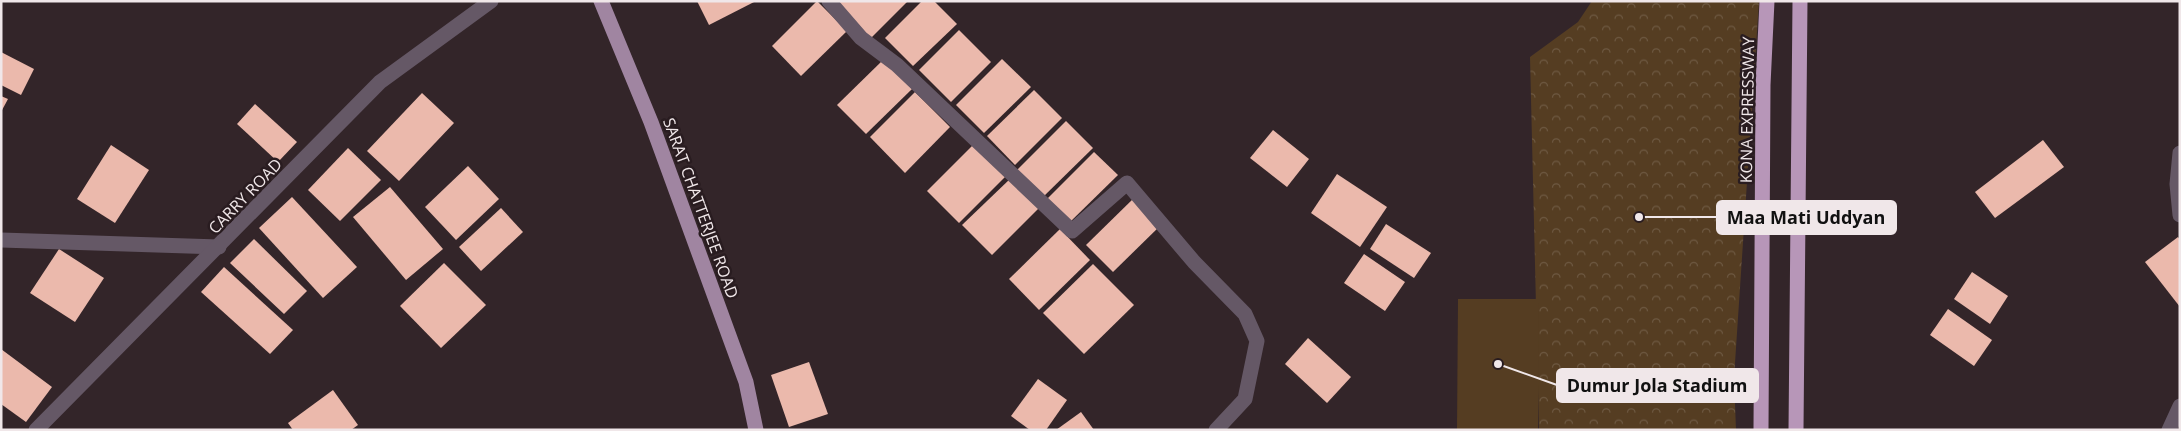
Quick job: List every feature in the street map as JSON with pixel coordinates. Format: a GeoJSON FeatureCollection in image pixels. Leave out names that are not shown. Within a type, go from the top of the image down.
{"type":"FeatureCollection","features":[{"type":"Feature","properties":{"kind":"highway","name":"KONA EXPRESSWAY"},"geometry":{"type":"LineString","coordinates":[[1760,430],[1763,85],[1767,1]]}},
{"type":"Feature","properties":{"kind":"highway"},"geometry":{"type":"LineString","coordinates":[[1796,430],[1800,1]]}},
{"type":"Feature","properties":{"kind":"main road","name":"SARAT CHATTERJEE ROAD"},"geometry":{"type":"LineString","coordinates":[[602,1],[652,122],[746,382],[756,430]]}},
{"type":"Feature","properties":{"kind":"street","name":"CARRY ROAD"},"geometry":{"type":"LineString","coordinates":[[36,430],[380,82],[491,1]]}},
{"type":"Feature","properties":{"kind":"street"},"geometry":{"type":"LineString","coordinates":[[828,1],[861,38],[897,65],[1072,231],[1127,183],[1194,262],[1246,314],[1257,341],[1245,399],[1216,430]]}},
{"type":"Feature","properties":{"kind":"street"},"geometry":{"type":"LineString","coordinates":[[2180,153],[2177,184],[2180,215]]}},
{"type":"Feature","properties":{"kind":"street"},"geometry":{"type":"LineString","coordinates":[[1,240],[219,247]]}},
{"type":"Feature","properties":{"kind":"street"},"geometry":{"type":"LineString","coordinates":[[2169,430],[2180,406]]}},
{"type":"Feature","properties":{"kind":"green space"},"geometry":{"type":"Polygon","coordinates":[[[1592,1],[1759,1],[1734,378],[1736,430],[1539,430],[1530,57],[1578,22],[1592,1]]]}},
{"type":"Feature","properties":{"kind":"green space"},"geometry":{"type":"Polygon","coordinates":[[[1458,299],[1539,299],[1538,430],[1457,430],[1458,299]]]}},
{"type":"Feature","properties":{"kind":"building"},"geometry":{"type":"Polygon","coordinates":[[[697,1],[756,1],[709,25],[697,1]]]}},
{"type":"Feature","properties":{"kind":"building"},"geometry":{"type":"Polygon","coordinates":[[[817,1],[847,31],[801,76],[772,46],[817,1]]]}},
{"type":"Feature","properties":{"kind":"building"},"geometry":{"type":"Polygon","coordinates":[[[835,1],[908,1],[871,38],[835,1]]]}},
{"type":"Feature","properties":{"kind":"building"},"geometry":{"type":"Polygon","coordinates":[[[922,1],[934,1],[957,24],[913,66],[885,38],[922,1]]]}},
{"type":"Feature","properties":{"kind":"building"},"geometry":{"type":"Polygon","coordinates":[[[959,30],[991,62],[951,102],[919,70],[959,30]]]}},
{"type":"Feature","properties":{"kind":"building"},"geometry":{"type":"Polygon","coordinates":[[[1,52],[34,69],[21,95],[1,85],[1,52]]]}},
{"type":"Feature","properties":{"kind":"building"},"geometry":{"type":"Polygon","coordinates":[[[1002,59],[1031,87],[984,133],[956,105],[1002,59]]]}},
{"type":"Feature","properties":{"kind":"building"},"geometry":{"type":"Polygon","coordinates":[[[883,60],[912,89],[866,134],[837,105],[883,60]]]}},
{"type":"Feature","properties":{"kind":"building"},"geometry":{"type":"Polygon","coordinates":[[[1034,90],[1062,118],[1015,165],[987,136],[1034,90]]]}},
{"type":"Feature","properties":{"kind":"building"},"geometry":{"type":"Polygon","coordinates":[[[915,92],[950,127],[905,173],[870,137],[915,92]]]}},
{"type":"Feature","properties":{"kind":"building"},"geometry":{"type":"Polygon","coordinates":[[[422,93],[454,123],[399,181],[367,151],[422,93]]]}},
{"type":"Feature","properties":{"kind":"building"},"geometry":{"type":"Polygon","coordinates":[[[1,96],[8,99],[1,112],[1,96]]]}},
{"type":"Feature","properties":{"kind":"building"},"geometry":{"type":"Polygon","coordinates":[[[255,104],[297,142],[278,162],[237,124],[255,104]]]}},
{"type":"Feature","properties":{"kind":"building"},"geometry":{"type":"Polygon","coordinates":[[[1066,121],[1093,148],[1043,197],[1017,170],[1066,121]]]}},
{"type":"Feature","properties":{"kind":"building"},"geometry":{"type":"Polygon","coordinates":[[[1273,130],[1309,159],[1287,187],[1250,158],[1273,130]]]}},
{"type":"Feature","properties":{"kind":"building"},"geometry":{"type":"Polygon","coordinates":[[[2043,140],[2064,167],[1995,218],[1975,192],[2043,140]]]}},
{"type":"Feature","properties":{"kind":"building"},"geometry":{"type":"Polygon","coordinates":[[[976,142],[1008,174],[959,223],[927,191],[976,142]]]}},
{"type":"Feature","properties":{"kind":"building"},"geometry":{"type":"Polygon","coordinates":[[[111,145],[149,170],[115,223],[77,199],[111,145]]]}},
{"type":"Feature","properties":{"kind":"building"},"geometry":{"type":"Polygon","coordinates":[[[348,148],[381,180],[340,221],[308,190],[348,148]]]}},
{"type":"Feature","properties":{"kind":"building"},"geometry":{"type":"Polygon","coordinates":[[[1094,152],[1118,175],[1069,223],[1046,200],[1094,152]]]}},
{"type":"Feature","properties":{"kind":"building"},"geometry":{"type":"Polygon","coordinates":[[[468,166],[499,199],[456,240],[425,207],[468,166]]]}},
{"type":"Feature","properties":{"kind":"building"},"geometry":{"type":"Polygon","coordinates":[[[1337,174],[1387,207],[1360,247],[1311,213],[1337,174]]]}},
{"type":"Feature","properties":{"kind":"building"},"geometry":{"type":"Polygon","coordinates":[[[1011,178],[1040,207],[992,255],[962,225],[1011,178]]]}},
{"type":"Feature","properties":{"kind":"building"},"geometry":{"type":"Polygon","coordinates":[[[390,187],[443,249],[406,280],[353,217],[390,187]]]}},
{"type":"Feature","properties":{"kind":"building"},"geometry":{"type":"Polygon","coordinates":[[[292,197],[357,267],[323,298],[259,228],[292,197]]]}},
{"type":"Feature","properties":{"kind":"building"},"geometry":{"type":"Polygon","coordinates":[[[1135,197],[1162,224],[1113,272],[1086,245],[1135,197]]]}},
{"type":"Feature","properties":{"kind":"building"},"geometry":{"type":"Polygon","coordinates":[[[501,208],[523,232],[481,271],[459,247],[501,208]]]}},
{"type":"Feature","properties":{"kind":"building"},"geometry":{"type":"Polygon","coordinates":[[[1386,224],[1431,253],[1414,278],[1370,249],[1386,224]]]}},
{"type":"Feature","properties":{"kind":"building"},"geometry":{"type":"Polygon","coordinates":[[[1060,229],[1090,260],[1039,310],[1009,279],[1060,229]]]}},
{"type":"Feature","properties":{"kind":"building"},"geometry":{"type":"Polygon","coordinates":[[[2178,237],[2180,240],[2180,307],[2145,262],[2178,237]]]}},
{"type":"Feature","properties":{"kind":"building"},"geometry":{"type":"Polygon","coordinates":[[[254,239],[307,291],[284,314],[230,263],[254,239]]]}},
{"type":"Feature","properties":{"kind":"building"},"geometry":{"type":"Polygon","coordinates":[[[59,249],[104,278],[75,322],[30,293],[59,249]]]}},
{"type":"Feature","properties":{"kind":"building"},"geometry":{"type":"Polygon","coordinates":[[[1364,254],[1405,282],[1385,311],[1344,283],[1364,254]]]}},
{"type":"Feature","properties":{"kind":"building"},"geometry":{"type":"Polygon","coordinates":[[[444,263],[486,305],[441,348],[400,306],[444,263]]]}},
{"type":"Feature","properties":{"kind":"building"},"geometry":{"type":"Polygon","coordinates":[[[1093,264],[1134,305],[1084,354],[1043,313],[1093,264]]]}},
{"type":"Feature","properties":{"kind":"building"},"geometry":{"type":"Polygon","coordinates":[[[224,267],[293,330],[270,354],[201,292],[224,267]]]}},
{"type":"Feature","properties":{"kind":"building"},"geometry":{"type":"Polygon","coordinates":[[[1972,272],[2008,296],[1990,324],[1954,299],[1972,272]]]}},
{"type":"Feature","properties":{"kind":"building"},"geometry":{"type":"Polygon","coordinates":[[[1948,309],[1992,340],[1974,366],[1930,335],[1948,309]]]}},
{"type":"Feature","properties":{"kind":"building"},"geometry":{"type":"Polygon","coordinates":[[[1308,338],[1351,377],[1327,403],[1285,364],[1308,338]]]}},
{"type":"Feature","properties":{"kind":"building"},"geometry":{"type":"Polygon","coordinates":[[[1,349],[52,387],[26,422],[1,404],[1,349]]]}},
{"type":"Feature","properties":{"kind":"building"},"geometry":{"type":"Polygon","coordinates":[[[809,362],[828,414],[789,427],[771,375],[809,362]]]}},
{"type":"Feature","properties":{"kind":"building"},"geometry":{"type":"Polygon","coordinates":[[[1038,379],[1067,400],[1046,430],[1030,430],[1011,416],[1038,379]]]}},
{"type":"Feature","properties":{"kind":"building"},"geometry":{"type":"Polygon","coordinates":[[[333,390],[358,425],[351,430],[293,430],[288,423],[333,390]]]}},
{"type":"Feature","properties":{"kind":"building"},"geometry":{"type":"Polygon","coordinates":[[[1081,412],[1094,430],[1056,430],[1081,412]]]}},
{"type":"Feature","properties":{"kind":"place","name":"Maa Mati Uddyan"},"geometry":{"type":"Point","coordinates":[1639,217]}},
{"type":"Feature","properties":{"kind":"place","name":"Dumur Jola Stadium"},"geometry":{"type":"Point","coordinates":[1498,364]}}]}
